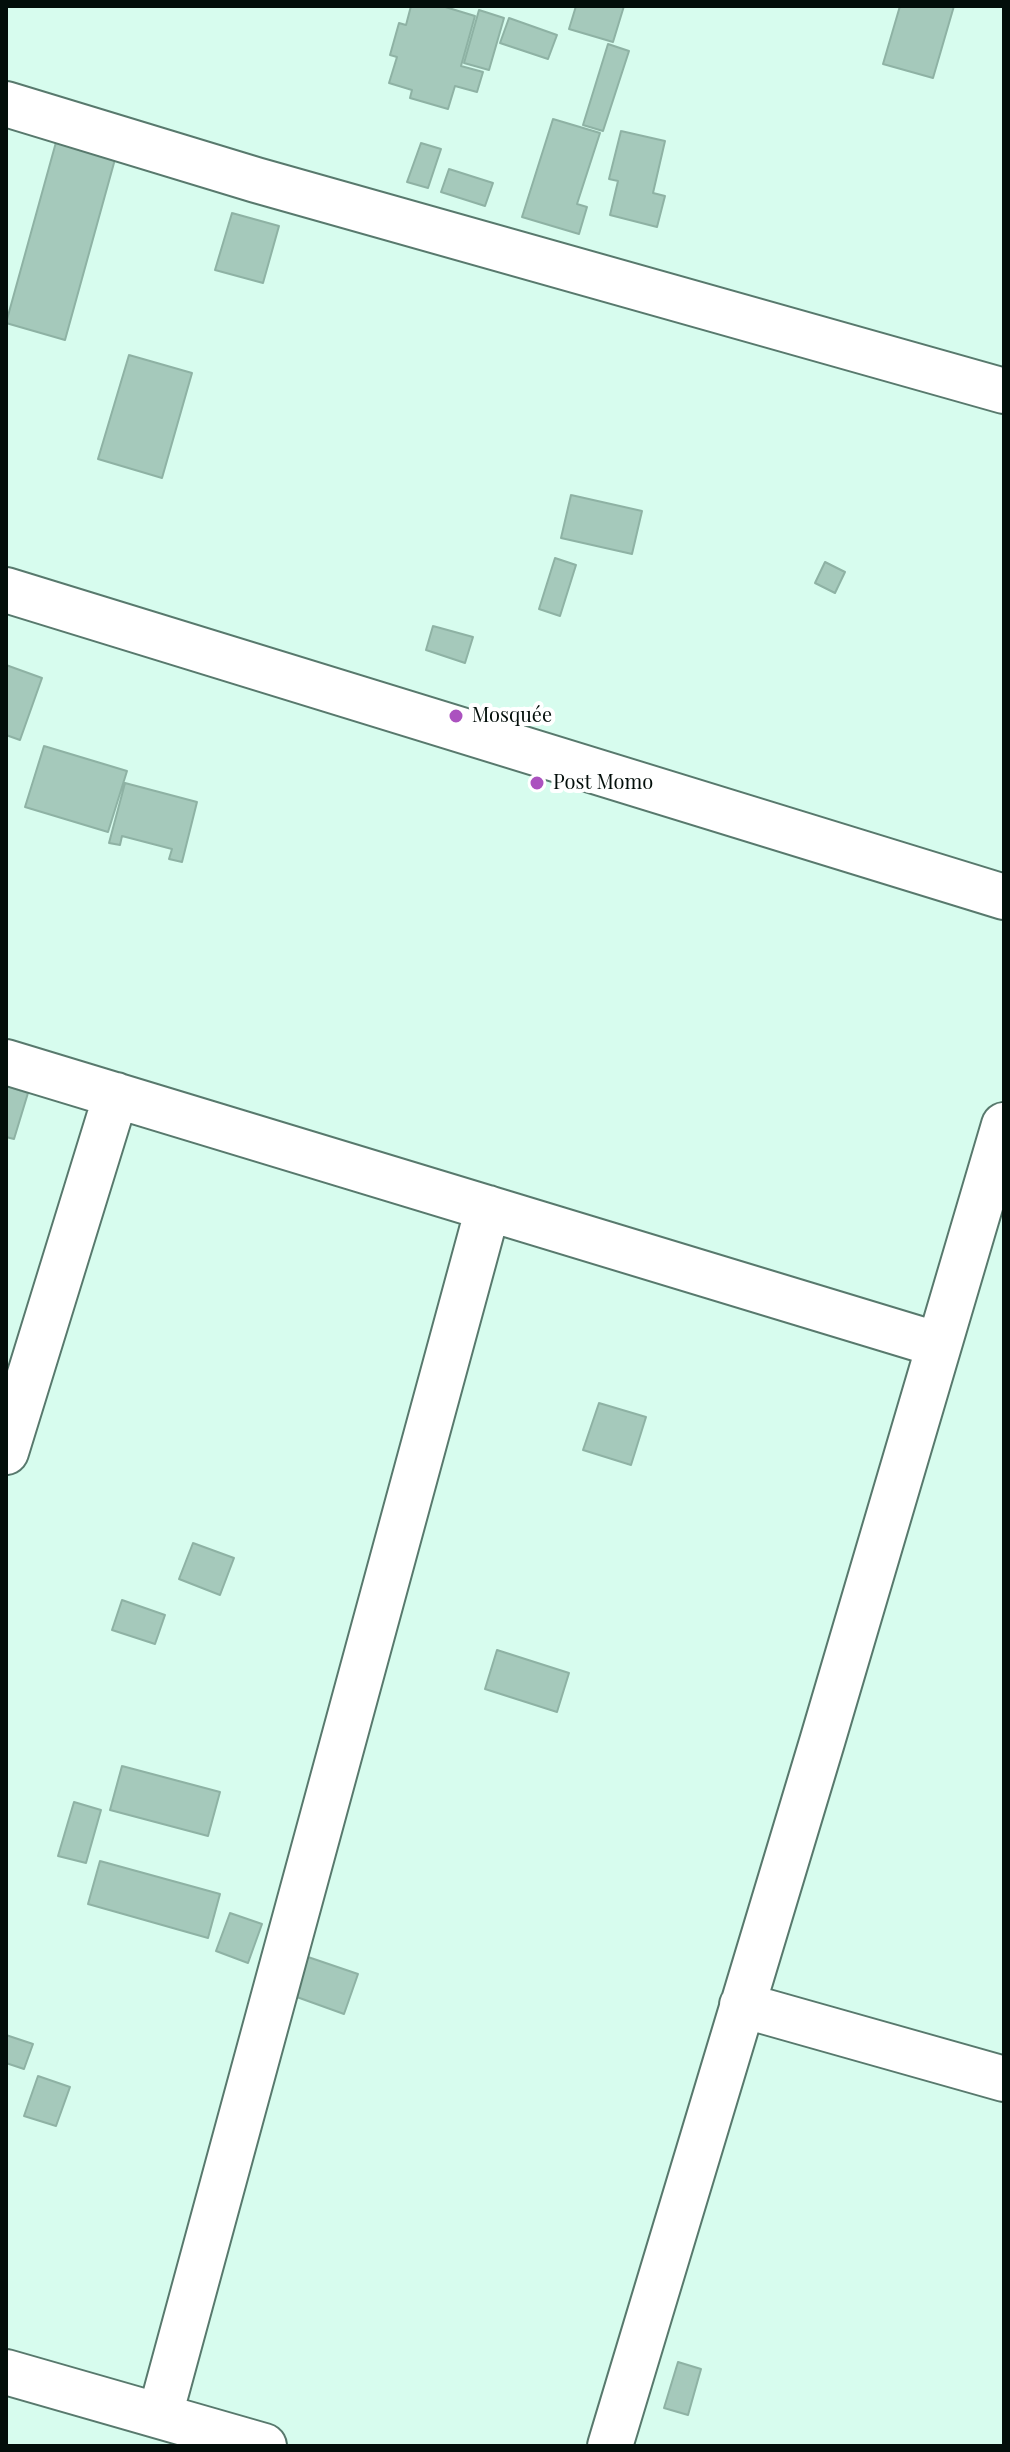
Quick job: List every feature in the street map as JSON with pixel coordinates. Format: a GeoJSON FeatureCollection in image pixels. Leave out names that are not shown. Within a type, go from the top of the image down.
{"type":"FeatureCollection","features":[{"type":"Feature","properties":{"kind":"street"},"geometry":{"type":"LineString","coordinates":[[6,104],[256,180],[1004,391]]}},
{"type":"Feature","properties":{"kind":"street"},"geometry":{"type":"LineString","coordinates":[[6,590],[1004,897]]}},
{"type":"Feature","properties":{"kind":"street"},"geometry":{"type":"LineString","coordinates":[[6,1062],[939,1345]]}},
{"type":"Feature","properties":{"kind":"street"},"geometry":{"type":"LineString","coordinates":[[6,1452],[116,1095]]}},
{"type":"Feature","properties":{"kind":"street"},"geometry":{"type":"LineString","coordinates":[[610,2446],[1004,1125]]}},
{"type":"Feature","properties":{"kind":"street"},"geometry":{"type":"LineString","coordinates":[[160,2415],[488,1208]]}},
{"type":"Feature","properties":{"kind":"street"},"geometry":{"type":"LineString","coordinates":[[742,2005],[1004,2079]]}},
{"type":"Feature","properties":{"kind":"street"},"geometry":{"type":"LineString","coordinates":[[6,2372],[264,2446]]}},
{"type":"Feature","properties":{"kind":"building"},"geometry":{"type":"Polygon","coordinates":[[[411,6],[442,6],[475,16],[461,66],[483,72],[477,92],[455,86],[448,109],[410,98],[412,90],[389,83],[397,57],[390,55],[399,23],[406,25],[411,6]]]}},
{"type":"Feature","properties":{"kind":"building"},"geometry":{"type":"Polygon","coordinates":[[[576,6],[624,6],[613,42],[569,29],[576,6]]]}},
{"type":"Feature","properties":{"kind":"building"},"geometry":{"type":"Polygon","coordinates":[[[900,6],[954,6],[933,78],[883,64],[900,6]]]}},
{"type":"Feature","properties":{"kind":"building"},"geometry":{"type":"Polygon","coordinates":[[[479,10],[504,18],[489,70],[464,63],[479,10]]]}},
{"type":"Feature","properties":{"kind":"building"},"geometry":{"type":"Polygon","coordinates":[[[509,18],[557,35],[548,59],[500,43],[509,18]]]}},
{"type":"Feature","properties":{"kind":"building"},"geometry":{"type":"Polygon","coordinates":[[[608,44],[629,51],[603,131],[583,125],[608,44]]]}},
{"type":"Feature","properties":{"kind":"building"},"geometry":{"type":"Polygon","coordinates":[[[553,119],[600,133],[577,204],[587,207],[579,234],[522,217],[553,119]]]}},
{"type":"Feature","properties":{"kind":"building"},"geometry":{"type":"Polygon","coordinates":[[[621,131],[665,141],[653,193],[665,196],[657,227],[610,215],[618,181],[609,179],[621,131]]]}},
{"type":"Feature","properties":{"kind":"building"},"geometry":{"type":"Polygon","coordinates":[[[58,135],[117,152],[65,340],[6,323],[58,135]]]}},
{"type":"Feature","properties":{"kind":"building"},"geometry":{"type":"Polygon","coordinates":[[[421,143],[441,149],[428,188],[407,182],[421,143]]]}},
{"type":"Feature","properties":{"kind":"building"},"geometry":{"type":"Polygon","coordinates":[[[449,169],[493,183],[485,206],[441,192],[449,169]]]}},
{"type":"Feature","properties":{"kind":"building"},"geometry":{"type":"Polygon","coordinates":[[[232,213],[279,226],[263,283],[215,270],[232,213]]]}},
{"type":"Feature","properties":{"kind":"building"},"geometry":{"type":"Polygon","coordinates":[[[129,355],[192,373],[162,478],[98,459],[129,355]]]}},
{"type":"Feature","properties":{"kind":"building"},"geometry":{"type":"Polygon","coordinates":[[[571,495],[642,511],[632,554],[561,538],[571,495]]]}},
{"type":"Feature","properties":{"kind":"building"},"geometry":{"type":"Polygon","coordinates":[[[555,558],[576,565],[560,616],[539,609],[555,558]]]}},
{"type":"Feature","properties":{"kind":"building"},"geometry":{"type":"Polygon","coordinates":[[[825,562],[845,572],[835,593],[815,583],[825,562]]]}},
{"type":"Feature","properties":{"kind":"building"},"geometry":{"type":"Polygon","coordinates":[[[433,626],[473,637],[465,663],[426,650],[433,626]]]}},
{"type":"Feature","properties":{"kind":"building"},"geometry":{"type":"Polygon","coordinates":[[[6,665],[42,678],[20,740],[6,735],[6,665]]]}},
{"type":"Feature","properties":{"kind":"building"},"geometry":{"type":"Polygon","coordinates":[[[44,746],[127,771],[108,832],[25,807],[44,746]]]}},
{"type":"Feature","properties":{"kind":"building"},"geometry":{"type":"Polygon","coordinates":[[[125,783],[197,802],[182,862],[169,859],[172,849],[122,836],[120,845],[109,843],[125,783]]]}},
{"type":"Feature","properties":{"kind":"building"},"geometry":{"type":"Polygon","coordinates":[[[6,1086],[28,1093],[14,1139],[6,1137],[6,1086]]]}},
{"type":"Feature","properties":{"kind":"building"},"geometry":{"type":"Polygon","coordinates":[[[599,1403],[646,1417],[631,1465],[583,1450],[599,1403]]]}},
{"type":"Feature","properties":{"kind":"building"},"geometry":{"type":"Polygon","coordinates":[[[193,1543],[234,1558],[220,1595],[179,1579],[193,1543]]]}},
{"type":"Feature","properties":{"kind":"building"},"geometry":{"type":"Polygon","coordinates":[[[122,1600],[165,1615],[155,1644],[112,1630],[122,1600]]]}},
{"type":"Feature","properties":{"kind":"building"},"geometry":{"type":"Polygon","coordinates":[[[497,1650],[569,1673],[557,1712],[485,1689],[497,1650]]]}},
{"type":"Feature","properties":{"kind":"building"},"geometry":{"type":"Polygon","coordinates":[[[122,1766],[220,1792],[208,1836],[110,1810],[122,1766]]]}},
{"type":"Feature","properties":{"kind":"building"},"geometry":{"type":"Polygon","coordinates":[[[74,1802],[101,1810],[86,1863],[58,1856],[74,1802]]]}},
{"type":"Feature","properties":{"kind":"building"},"geometry":{"type":"Polygon","coordinates":[[[100,1861],[220,1894],[208,1938],[88,1904],[100,1861]]]}},
{"type":"Feature","properties":{"kind":"building"},"geometry":{"type":"Polygon","coordinates":[[[230,1913],[262,1924],[248,1963],[216,1951],[230,1913]]]}},
{"type":"Feature","properties":{"kind":"building"},"geometry":{"type":"Polygon","coordinates":[[[308,1957],[358,1974],[344,2014],[294,1996],[308,1957]]]}},
{"type":"Feature","properties":{"kind":"building"},"geometry":{"type":"Polygon","coordinates":[[[6,2035],[33,2044],[24,2069],[6,2063],[6,2035]]]}},
{"type":"Feature","properties":{"kind":"building"},"geometry":{"type":"Polygon","coordinates":[[[38,2076],[70,2087],[56,2126],[24,2116],[38,2076]]]}},
{"type":"Feature","properties":{"kind":"building"},"geometry":{"type":"Polygon","coordinates":[[[678,2362],[701,2369],[688,2415],[664,2408],[678,2362]]]}},
{"type":"Feature","properties":{"kind":"place","name":"Mosquée"},"geometry":{"type":"Point","coordinates":[456,716]}},
{"type":"Feature","properties":{"kind":"place","name":"Post Momo"},"geometry":{"type":"Point","coordinates":[537,783]}}]}
